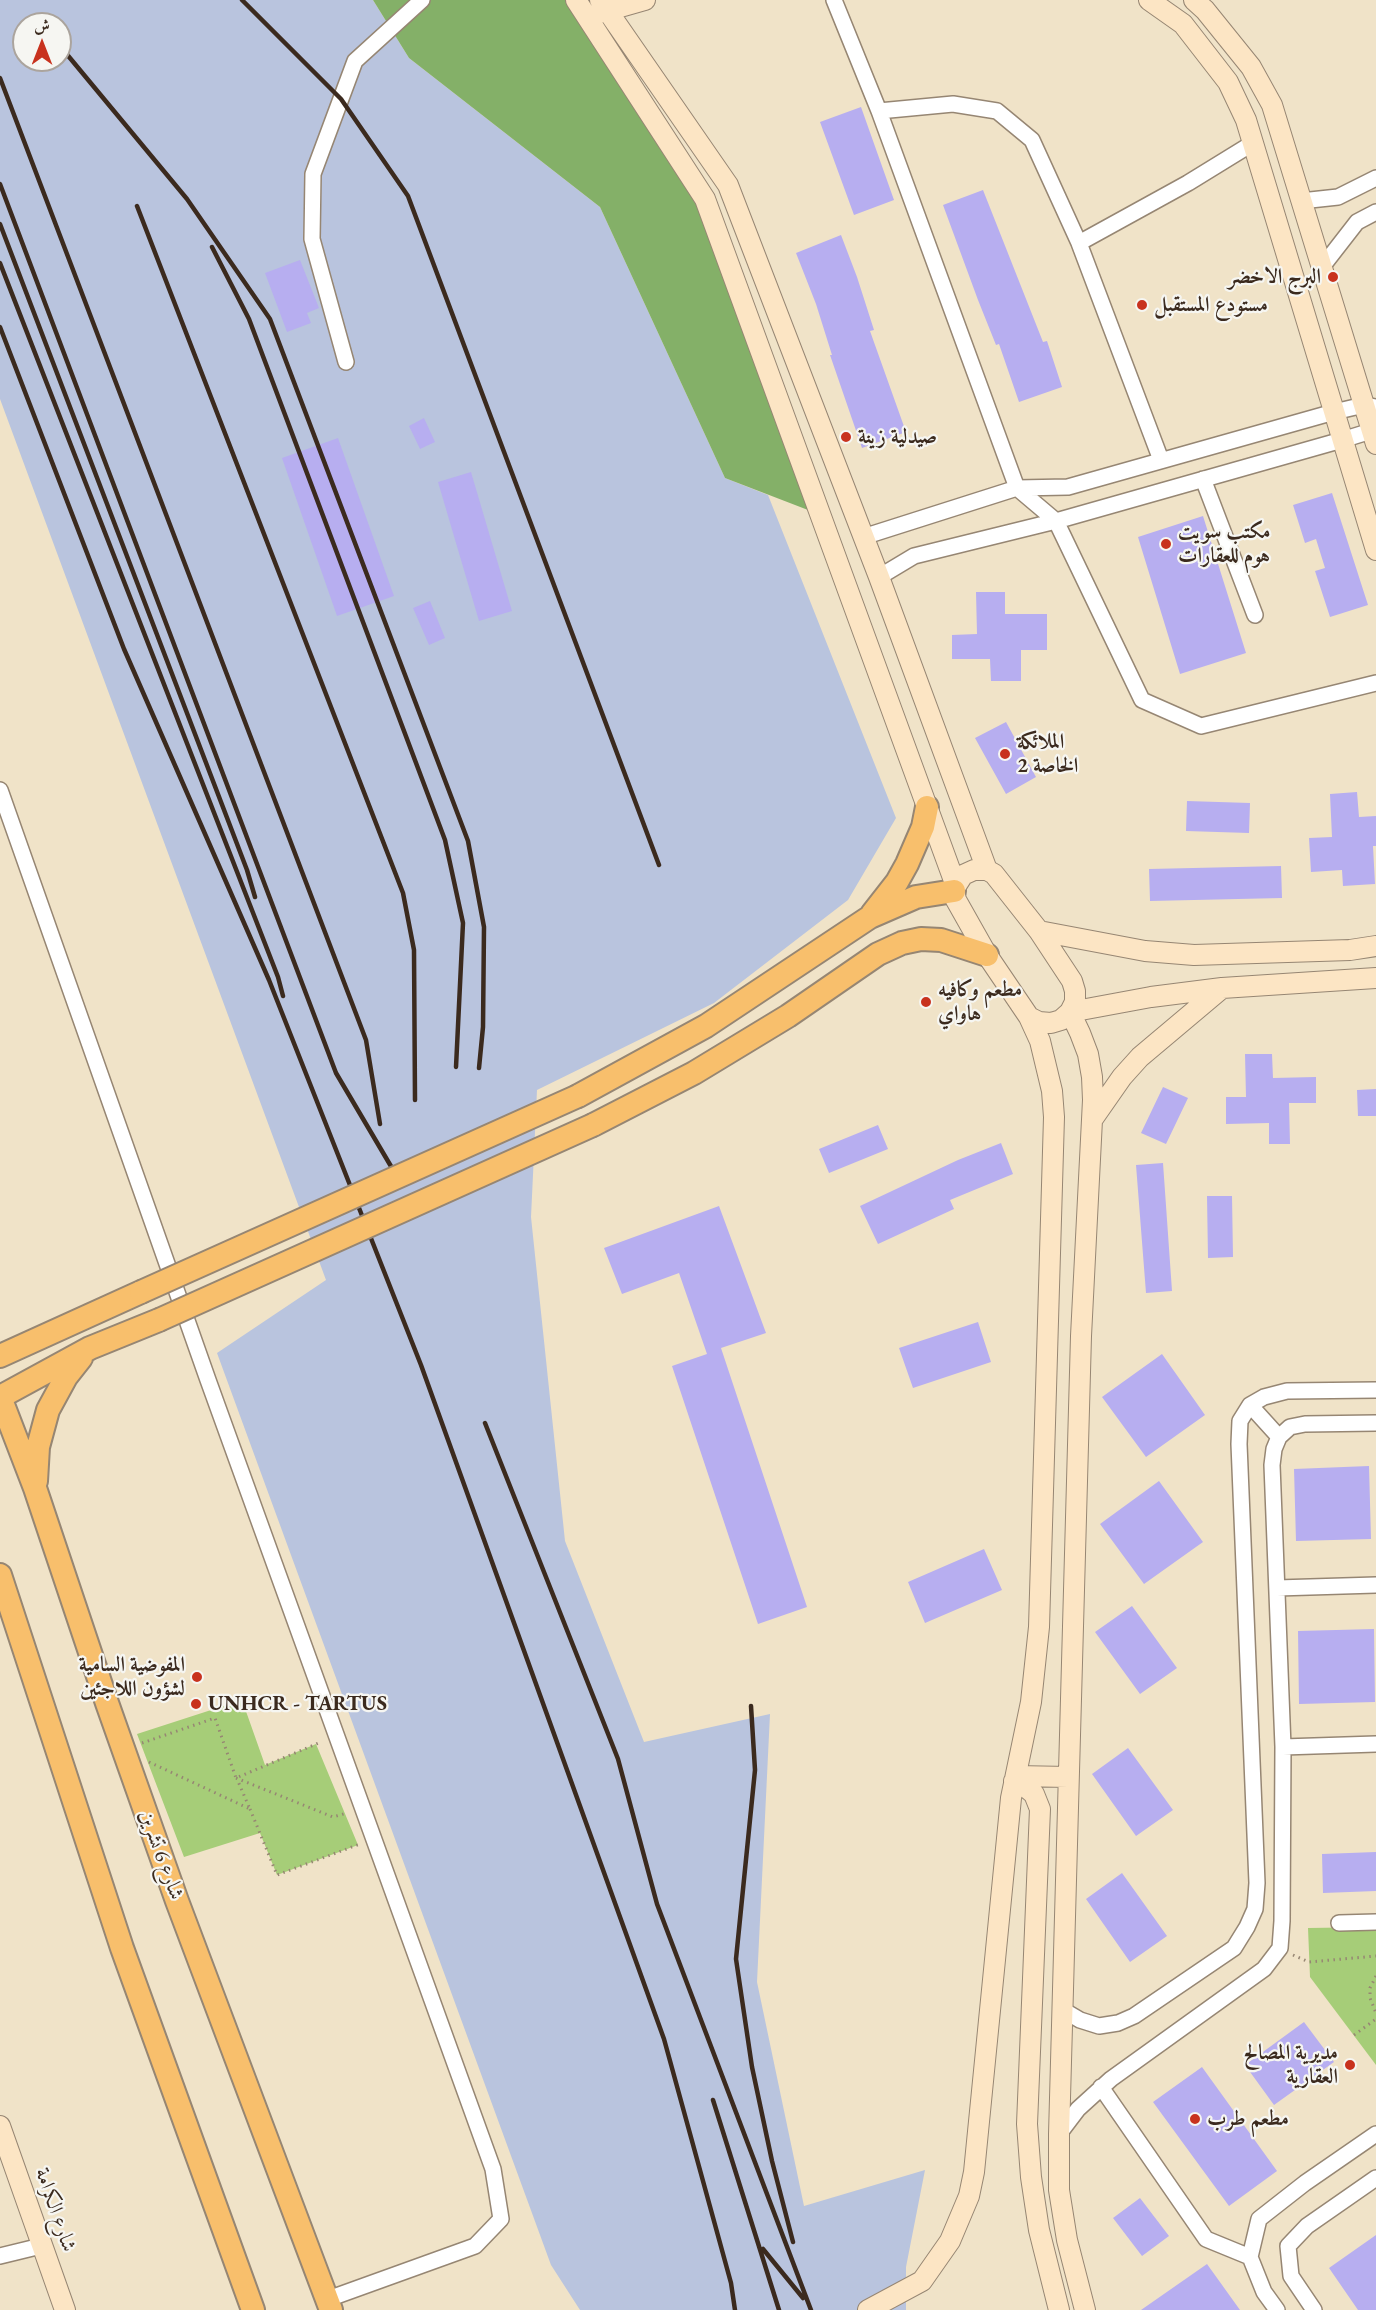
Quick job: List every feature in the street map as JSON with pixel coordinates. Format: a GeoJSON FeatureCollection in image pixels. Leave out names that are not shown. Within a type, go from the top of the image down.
{"type":"FeatureCollection","features":[{"type":"Feature","properties":{"kind":"main road"},"geometry":{"type":"LineString","coordinates":[[870,917],[897,882],[907,864],[922,827],[927,807]]}},
{"type":"Feature","properties":{"kind":"main road"},"geometry":{"type":"LineString","coordinates":[[0,1356],[578,1096],[706,1026],[870,917],[916,897],[955,889]]}},
{"type":"Feature","properties":{"kind":"main road"},"geometry":{"type":"LineString","coordinates":[[0,1397],[90,1348],[159,1320],[593,1125],[694,1073],[788,1016],[878,954],[902,943],[921,939],[941,940],[987,955]]}},
{"type":"Feature","properties":{"kind":"main road"},"geometry":{"type":"LineString","coordinates":[[35,1488],[38,1447],[48,1410],[66,1377],[90,1348]]}},
{"type":"Feature","properties":{"kind":"main road"},"geometry":{"type":"LineString","coordinates":[[0,1376],[2,1387],[0,1397]]}},
{"type":"Feature","properties":{"kind":"main road","name":"شارع 6 تشرين"},"geometry":{"type":"LineString","coordinates":[[0,1397],[35,1488],[177,1901],[329,2305]]}},
{"type":"Feature","properties":{"kind":"main road"},"geometry":{"type":"LineString","coordinates":[[0,1575],[122,1948],[253,2310]]}},
{"type":"Feature","properties":{"kind":"street"},"geometry":{"type":"LineString","coordinates":[[346,362],[312,239],[313,174],[355,61],[422,0]]}},
{"type":"Feature","properties":{"kind":"street"},"geometry":{"type":"LineString","coordinates":[[576,0],[705,199],[927,807],[960,909],[987,955],[1029,1017],[1047,1066],[1054,1117],[1039,1627],[1031,1702],[1015,1779],[974,2172],[961,2219],[922,2281],[868,2310]]}},
{"type":"Feature","properties":{"kind":"street"},"geometry":{"type":"LineString","coordinates":[[588,16],[604,5],[645,0]]}},
{"type":"Feature","properties":{"kind":"street"},"geometry":{"type":"LineString","coordinates":[[834,0],[879,111],[1017,488],[1056,521],[1142,700],[1201,726],[1376,682]]}},
{"type":"Feature","properties":{"kind":"street"},"geometry":{"type":"LineString","coordinates":[[1149,0],[1183,24],[1228,82],[1246,120],[1376,550]]}},
{"type":"Feature","properties":{"kind":"street"},"geometry":{"type":"LineString","coordinates":[[879,577],[914,556],[1056,521],[1203,478],[1342,440],[1374,434],[1370,406],[1322,267],[1272,105],[1251,67],[1205,10],[1194,0]]}},
{"type":"Feature","properties":{"kind":"street"},"geometry":{"type":"LineString","coordinates":[[604,5],[728,186],[879,577],[987,870]]}},
{"type":"Feature","properties":{"kind":"street"},"geometry":{"type":"LineString","coordinates":[[879,111],[953,104],[997,111],[1032,141],[1079,243],[1161,460]]}},
{"type":"Feature","properties":{"kind":"street"},"geometry":{"type":"LineString","coordinates":[[1079,243],[1188,183],[1253,143]]}},
{"type":"Feature","properties":{"kind":"street"},"geometry":{"type":"LineString","coordinates":[[1301,201],[1338,197],[1376,178]]}},
{"type":"Feature","properties":{"kind":"street"},"geometry":{"type":"LineString","coordinates":[[1322,267],[1357,222],[1376,212]]}},
{"type":"Feature","properties":{"kind":"street"},"geometry":{"type":"LineString","coordinates":[[863,537],[1017,488],[1068,487],[1334,412],[1370,406]]}},
{"type":"Feature","properties":{"kind":"street"},"geometry":{"type":"LineString","coordinates":[[1203,478],[1255,615]]}},
{"type":"Feature","properties":{"kind":"street"},"geometry":{"type":"LineString","coordinates":[[0,790],[207,1380],[493,2169],[501,2219],[475,2246],[329,2305]]}},
{"type":"Feature","properties":{"kind":"street"},"geometry":{"type":"LineString","coordinates":[[955,889],[963,875],[974,870],[987,870],[994,874],[1039,931],[1072,981],[1075,1002],[1070,1012],[1061,1020],[1051,1023],[1039,1022],[1029,1017]]}},
{"type":"Feature","properties":{"kind":"street"},"geometry":{"type":"LineString","coordinates":[[1039,931],[1145,951],[1194,955],[1350,950],[1376,946]]}},
{"type":"Feature","properties":{"kind":"street"},"geometry":{"type":"LineString","coordinates":[[1070,1012],[1151,997],[1222,988],[1373,980]]}},
{"type":"Feature","properties":{"kind":"street"},"geometry":{"type":"LineString","coordinates":[[1091,1123],[1122,1077],[1140,1057],[1222,988]]}},
{"type":"Feature","properties":{"kind":"street"},"geometry":{"type":"LineString","coordinates":[[1070,1012],[1084,1044],[1092,1077],[1081,1336],[1059,2190],[1067,2240],[1084,2310]]}},
{"type":"Feature","properties":{"kind":"street"},"geometry":{"type":"LineString","coordinates":[[1063,2010],[1080,2020],[1099,2025],[1118,2023],[1134,2016],[1234,1948],[1247,1927],[1255,1909],[1257,1883],[1239,1444],[1240,1421],[1250,1405],[1264,1396],[1287,1391],[1376,1390]]}},
{"type":"Feature","properties":{"kind":"street"},"geometry":{"type":"LineString","coordinates":[[1250,1405],[1279,1437]]}},
{"type":"Feature","properties":{"kind":"street"},"geometry":{"type":"LineString","coordinates":[[1059,2134],[1078,2109],[1101,2087],[1264,1969],[1280,1948],[1283,1747],[1272,1465],[1274,1449],[1279,1437],[1290,1427],[1305,1424],[1376,1423]]}},
{"type":"Feature","properties":{"kind":"street"},"geometry":{"type":"LineString","coordinates":[[1277,1588],[1376,1585]]}},
{"type":"Feature","properties":{"kind":"street"},"geometry":{"type":"LineString","coordinates":[[1283,1747],[1376,1744]]}},
{"type":"Feature","properties":{"kind":"street"},"geometry":{"type":"LineString","coordinates":[[1015,1779],[1068,1777]]}},
{"type":"Feature","properties":{"kind":"street"},"geometry":{"type":"LineString","coordinates":[[1015,1779],[1034,1794],[1040,1809],[1027,2124],[1031,2177],[1039,2230],[1059,2310]]}},
{"type":"Feature","properties":{"kind":"street"},"geometry":{"type":"LineString","coordinates":[[1340,1923],[1376,1922]]}},
{"type":"Feature","properties":{"kind":"street"},"geometry":{"type":"LineString","coordinates":[[1101,2087],[1206,2239],[1250,2257]]}},
{"type":"Feature","properties":{"kind":"street","name":"شارع الكرامة"},"geometry":{"type":"LineString","coordinates":[[0,2126],[65,2310]]}},
{"type":"Feature","properties":{"kind":"street"},"geometry":{"type":"LineString","coordinates":[[1277,2310],[1264,2292],[1250,2257],[1259,2219],[1305,2183],[1376,2134]]}},
{"type":"Feature","properties":{"kind":"street"},"geometry":{"type":"LineString","coordinates":[[1314,2310],[1291,2276],[1288,2246],[1307,2226],[1375,2180]]}},
{"type":"Feature","properties":{"kind":"street"},"geometry":{"type":"LineString","coordinates":[[0,2256],[42,2246]]}},
{"type":"Feature","properties":{"kind":"path"},"geometry":{"type":"LineString","coordinates":[[123,1749],[215,1718],[236,1778],[277,1875],[374,1839]]}},
{"type":"Feature","properties":{"kind":"path"},"geometry":{"type":"LineString","coordinates":[[236,1778],[336,1735]]}},
{"type":"Feature","properties":{"kind":"path"},"geometry":{"type":"LineString","coordinates":[[123,1749],[250,1809]]}},
{"type":"Feature","properties":{"kind":"path"},"geometry":{"type":"LineString","coordinates":[[236,1778],[333,1817],[363,1808]]}},
{"type":"Feature","properties":{"kind":"path"},"geometry":{"type":"LineString","coordinates":[[1280,1948],[1309,1962],[1376,1956]]}},
{"type":"Feature","properties":{"kind":"path"},"geometry":{"type":"LineString","coordinates":[[1376,1976],[1370,1988],[1370,1998],[1376,2013]]}},
{"type":"Feature","properties":{"kind":"path"},"geometry":{"type":"LineString","coordinates":[[1354,2036],[1376,2019]]}},
{"type":"Feature","properties":{"kind":"shaded area"},"geometry":{"type":"Polygon","coordinates":[[[0,0],[373,0],[409,58],[600,207],[725,478],[768,495],[896,818],[848,900],[714,1003],[537,1090],[531,1217],[565,1541],[644,1742],[770,1714],[757,1982],[804,2206],[925,2170],[906,2267],[906,2310],[580,2310],[551,2265],[217,1353],[326,1280],[0,399],[0,0]]]}},
{"type":"Feature","properties":{"kind":"green space"},"geometry":{"type":"Polygon","coordinates":[[[373,0],[576,0],[705,199],[821,515],[725,478],[600,207],[409,58],[373,0]]]}},
{"type":"Feature","properties":{"kind":"green space"},"geometry":{"type":"Polygon","coordinates":[[[242,1700],[265,1765],[316,1744],[358,1845],[277,1875],[260,1833],[184,1857],[137,1734],[242,1700]]]}},
{"type":"Feature","properties":{"kind":"green space"},"geometry":{"type":"Polygon","coordinates":[[[1376,1927],[1376,2065],[1310,1977],[1308,1928],[1376,1927]]]}},
{"type":"Feature","properties":{"kind":"building"},"geometry":{"type":"Polygon","coordinates":[[[861,107],[894,200],[854,215],[820,122],[861,107]]]}},
{"type":"Feature","properties":{"kind":"building"},"geometry":{"type":"Polygon","coordinates":[[[983,190],[1043,342],[1047,341],[1062,387],[1019,402],[999,344],[996,345],[943,205],[983,190]]]}},
{"type":"Feature","properties":{"kind":"building"},"geometry":{"type":"Polygon","coordinates":[[[841,235],[874,330],[870,331],[906,432],[862,448],[830,355],[832,355],[816,304],[796,253],[841,235]]]}},
{"type":"Feature","properties":{"kind":"building"},"geometry":{"type":"Polygon","coordinates":[[[300,260],[319,308],[307,313],[311,323],[287,332],[265,273],[300,260]]]}},
{"type":"Feature","properties":{"kind":"building"},"geometry":{"type":"Polygon","coordinates":[[[424,418],[435,442],[420,449],[409,426],[424,418]]]}},
{"type":"Feature","properties":{"kind":"building"},"geometry":{"type":"Polygon","coordinates":[[[338,438],[394,596],[337,616],[282,458],[338,438]]]}},
{"type":"Feature","properties":{"kind":"building"},"geometry":{"type":"Polygon","coordinates":[[[471,472],[512,611],[479,621],[438,482],[471,472]]]}},
{"type":"Feature","properties":{"kind":"building"},"geometry":{"type":"Polygon","coordinates":[[[1332,493],[1368,605],[1330,617],[1315,571],[1325,568],[1316,539],[1305,543],[1293,505],[1332,493]]]}},
{"type":"Feature","properties":{"kind":"building"},"geometry":{"type":"Polygon","coordinates":[[[1203,516],[1246,653],[1180,674],[1138,537],[1203,516]]]}},
{"type":"Feature","properties":{"kind":"building"},"geometry":{"type":"Polygon","coordinates":[[[976,592],[1005,592],[1005,614],[1047,614],[1047,650],[1021,650],[1021,681],[991,681],[990,659],[952,659],[952,635],[977,634],[976,592]]]}},
{"type":"Feature","properties":{"kind":"building"},"geometry":{"type":"Polygon","coordinates":[[[430,601],[445,638],[429,645],[413,608],[430,601]]]}},
{"type":"Feature","properties":{"kind":"building"},"geometry":{"type":"Polygon","coordinates":[[[1006,722],[1036,777],[1006,794],[975,738],[1006,722]]]}},
{"type":"Feature","properties":{"kind":"building"},"geometry":{"type":"Polygon","coordinates":[[[1357,792],[1359,817],[1376,816],[1376,846],[1373,846],[1375,884],[1343,886],[1342,870],[1311,872],[1309,838],[1332,837],[1330,794],[1357,792]]]}},
{"type":"Feature","properties":{"kind":"building"},"geometry":{"type":"Polygon","coordinates":[[[1187,801],[1250,803],[1249,833],[1186,831],[1187,801]]]}},
{"type":"Feature","properties":{"kind":"building"},"geometry":{"type":"Polygon","coordinates":[[[1281,866],[1282,898],[1150,901],[1149,869],[1281,866]]]}},
{"type":"Feature","properties":{"kind":"building"},"geometry":{"type":"Polygon","coordinates":[[[1245,1054],[1272,1054],[1273,1078],[1316,1077],[1316,1103],[1289,1103],[1290,1144],[1269,1144],[1269,1123],[1226,1124],[1226,1097],[1246,1097],[1245,1054]]]}},
{"type":"Feature","properties":{"kind":"building"},"geometry":{"type":"Polygon","coordinates":[[[1163,1087],[1188,1098],[1166,1144],[1141,1133],[1163,1087]]]}},
{"type":"Feature","properties":{"kind":"building"},"geometry":{"type":"Polygon","coordinates":[[[1376,1089],[1376,1116],[1358,1116],[1357,1090],[1376,1089]]]}},
{"type":"Feature","properties":{"kind":"building"},"geometry":{"type":"Polygon","coordinates":[[[878,1125],[888,1149],[829,1173],[819,1149],[878,1125]]]}},
{"type":"Feature","properties":{"kind":"building"},"geometry":{"type":"Polygon","coordinates":[[[1001,1143],[1013,1174],[950,1200],[954,1209],[878,1244],[860,1206],[958,1160],[1001,1143]]]}},
{"type":"Feature","properties":{"kind":"building"},"geometry":{"type":"Polygon","coordinates":[[[1163,1163],[1172,1291],[1146,1293],[1136,1165],[1163,1163]]]}},
{"type":"Feature","properties":{"kind":"building"},"geometry":{"type":"Polygon","coordinates":[[[1207,1196],[1232,1196],[1233,1257],[1208,1258],[1207,1196]]]}},
{"type":"Feature","properties":{"kind":"building"},"geometry":{"type":"Polygon","coordinates":[[[719,1206],[766,1333],[721,1348],[807,1607],[758,1624],[672,1366],[707,1354],[679,1273],[622,1294],[604,1248],[719,1206]]]}},
{"type":"Feature","properties":{"kind":"building"},"geometry":{"type":"Polygon","coordinates":[[[978,1322],[991,1362],[913,1388],[899,1348],[978,1322]]]}},
{"type":"Feature","properties":{"kind":"building"},"geometry":{"type":"Polygon","coordinates":[[[1162,1354],[1205,1415],[1146,1457],[1102,1397],[1162,1354]]]}},
{"type":"Feature","properties":{"kind":"building"},"geometry":{"type":"Polygon","coordinates":[[[1369,1466],[1371,1539],[1296,1541],[1294,1469],[1369,1466]]]}},
{"type":"Feature","properties":{"kind":"building"},"geometry":{"type":"Polygon","coordinates":[[[1159,1481],[1203,1542],[1144,1584],[1100,1524],[1159,1481]]]}},
{"type":"Feature","properties":{"kind":"building"},"geometry":{"type":"Polygon","coordinates":[[[984,1549],[1002,1590],[925,1623],[908,1582],[984,1549]]]}},
{"type":"Feature","properties":{"kind":"building"},"geometry":{"type":"Polygon","coordinates":[[[1132,1606],[1177,1668],[1140,1694],[1095,1632],[1132,1606]]]}},
{"type":"Feature","properties":{"kind":"building"},"geometry":{"type":"Polygon","coordinates":[[[1374,1629],[1375,1702],[1299,1704],[1298,1631],[1374,1629]]]}},
{"type":"Feature","properties":{"kind":"building"},"geometry":{"type":"Polygon","coordinates":[[[1128,1748],[1173,1810],[1136,1836],[1092,1774],[1128,1748]]]}},
{"type":"Feature","properties":{"kind":"building"},"geometry":{"type":"Polygon","coordinates":[[[1376,1852],[1376,1891],[1323,1893],[1322,1854],[1376,1852]]]}},
{"type":"Feature","properties":{"kind":"building"},"geometry":{"type":"Polygon","coordinates":[[[1122,1873],[1167,1936],[1130,1962],[1086,1899],[1122,1873]]]}},
{"type":"Feature","properties":{"kind":"building"},"geometry":{"type":"Polygon","coordinates":[[[1304,2022],[1334,2062],[1274,2105],[1245,2065],[1304,2022]]]}},
{"type":"Feature","properties":{"kind":"building"},"geometry":{"type":"Polygon","coordinates":[[[1202,2067],[1277,2171],[1229,2206],[1153,2102],[1202,2067]]]}},
{"type":"Feature","properties":{"kind":"building"},"geometry":{"type":"Polygon","coordinates":[[[1140,2198],[1169,2236],[1142,2256],[1113,2218],[1140,2198]]]}},
{"type":"Feature","properties":{"kind":"building"},"geometry":{"type":"Polygon","coordinates":[[[1376,2235],[1376,2310],[1358,2310],[1329,2268],[1376,2235]]]}},
{"type":"Feature","properties":{"kind":"building"},"geometry":{"type":"Polygon","coordinates":[[[1207,2264],[1240,2310],[1141,2310],[1207,2264]]]}},
{"type":"Feature","properties":{"kind":"railway"},"geometry":{"type":"LineString","coordinates":[[242,0],[341,99],[408,196],[659,865]]}},
{"type":"Feature","properties":{"kind":"railway"},"geometry":{"type":"LineString","coordinates":[[72,60],[187,199],[270,319],[468,841],[484,927],[483,1027],[479,1068]]}},
{"type":"Feature","properties":{"kind":"railway"},"geometry":{"type":"LineString","coordinates":[[0,78],[366,1040],[380,1124]]}},
{"type":"Feature","properties":{"kind":"railway"},"geometry":{"type":"LineString","coordinates":[[0,184],[336,1073],[392,1168]]}},
{"type":"Feature","properties":{"kind":"railway"},"geometry":{"type":"LineString","coordinates":[[137,206],[403,893],[414,950],[415,1100]]}},
{"type":"Feature","properties":{"kind":"railway"},"geometry":{"type":"LineString","coordinates":[[0,224],[247,870],[255,897]]}},
{"type":"Feature","properties":{"kind":"railway"},"geometry":{"type":"LineString","coordinates":[[212,247],[249,319],[445,840],[463,923],[456,1067]]}},
{"type":"Feature","properties":{"kind":"railway"},"geometry":{"type":"LineString","coordinates":[[0,263],[278,977],[283,996]]}},
{"type":"Feature","properties":{"kind":"railway"},"geometry":{"type":"LineString","coordinates":[[0,327],[124,649],[269,980],[421,1365],[664,2039],[731,2283],[735,2310]]}},
{"type":"Feature","properties":{"kind":"railway"},"geometry":{"type":"LineString","coordinates":[[485,1423],[618,1759],[657,1904],[811,2310]]}},
{"type":"Feature","properties":{"kind":"railway"},"geometry":{"type":"LineString","coordinates":[[751,1706],[755,1770],[736,1959],[752,2067],[772,2161],[793,2242]]}},
{"type":"Feature","properties":{"kind":"railway"},"geometry":{"type":"LineString","coordinates":[[713,2100],[779,2310]]}},
{"type":"Feature","properties":{"kind":"railway"},"geometry":{"type":"LineString","coordinates":[[763,2249],[803,2298]]}},
{"type":"Feature","properties":{"kind":"place","name":"البرج الاخضر"},"geometry":{"type":"Point","coordinates":[1333,277]}},
{"type":"Feature","properties":{"kind":"place","name":"مستودع المستقبل"},"geometry":{"type":"Point","coordinates":[1142,305]}},
{"type":"Feature","properties":{"kind":"place","name":"صيدلية زينة"},"geometry":{"type":"Point","coordinates":[846,437]}},
{"type":"Feature","properties":{"kind":"place","name":"مكتب سويت هوم للعقارات"},"geometry":{"type":"Point","coordinates":[1166,544]}},
{"type":"Feature","properties":{"kind":"place","name":"الملائكة الخاصة 2"},"geometry":{"type":"Point","coordinates":[1005,754]}},
{"type":"Feature","properties":{"kind":"place","name":"مطعم وكافيه هاواي"},"geometry":{"type":"Point","coordinates":[926,1002]}},
{"type":"Feature","properties":{"kind":"place","name":"المفوضية السامية لشؤون اللاجئين"},"geometry":{"type":"Point","coordinates":[197,1677]}},
{"type":"Feature","properties":{"kind":"place","name":"UNHCR - TARTUS"},"geometry":{"type":"Point","coordinates":[196,1704]}},
{"type":"Feature","properties":{"kind":"place","name":"مديرية المصالح العقارية"},"geometry":{"type":"Point","coordinates":[1350,2065]}},
{"type":"Feature","properties":{"kind":"place","name":"مطعم طرب"},"geometry":{"type":"Point","coordinates":[1195,2119]}}]}
